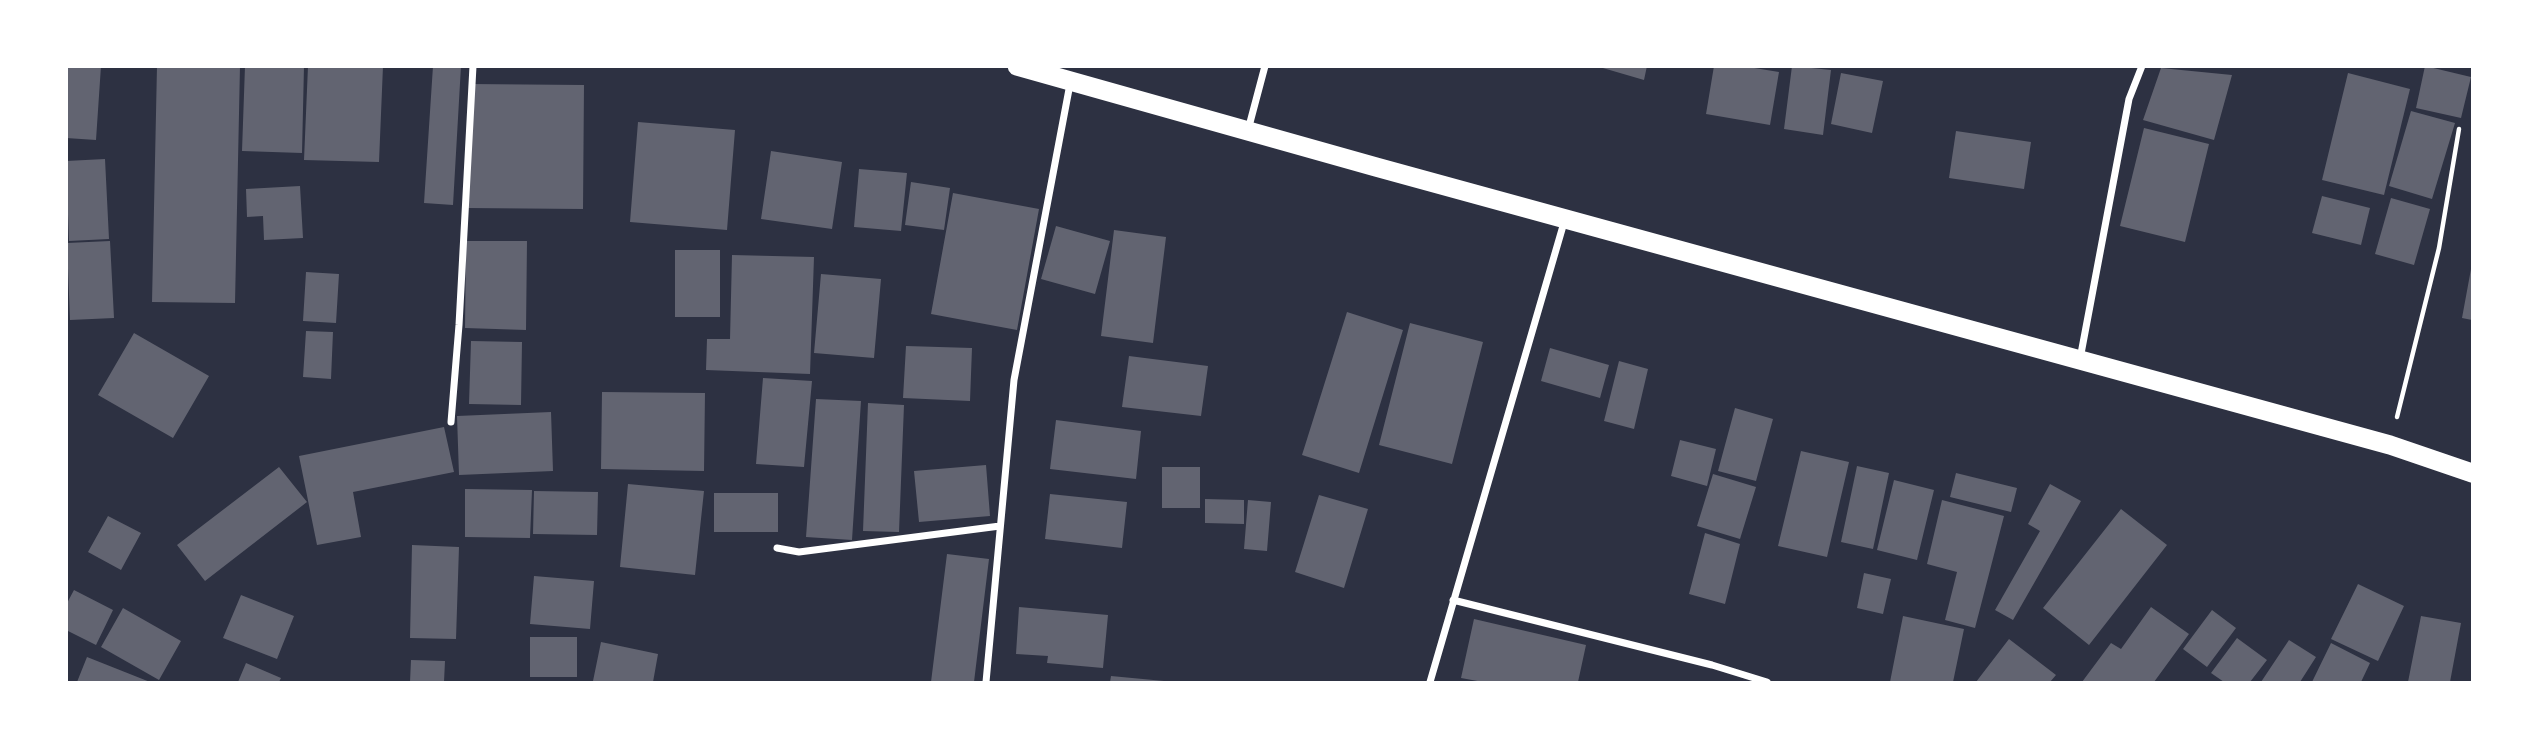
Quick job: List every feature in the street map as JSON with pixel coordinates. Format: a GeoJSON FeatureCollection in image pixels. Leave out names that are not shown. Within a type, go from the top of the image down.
{"type":"FeatureCollection","features":[{"type":"Feature","properties":{"kind":"highway"},"geometry":{"type":"LineString","coordinates":[[1017,66],[2390,445],[2473,473]]}},
{"type":"Feature","properties":{"kind":"street"},"geometry":{"type":"LineString","coordinates":[[451,422],[460,311],[473,66]]}},
{"type":"Feature","properties":{"kind":"street"},"geometry":{"type":"LineString","coordinates":[[1248,131],[1265,66]]}},
{"type":"Feature","properties":{"kind":"street"},"geometry":{"type":"LineString","coordinates":[[2080,359],[2129,99],[2142,66]]}},
{"type":"Feature","properties":{"kind":"street"},"geometry":{"type":"LineString","coordinates":[[986,682],[1014,380],[1071,81]]}},
{"type":"Feature","properties":{"kind":"street"},"geometry":{"type":"LineString","coordinates":[[1430,682],[1565,219]]}},
{"type":"Feature","properties":{"kind":"street"},"geometry":{"type":"LineString","coordinates":[[777,548],[799,552],[1000,526]]}},
{"type":"Feature","properties":{"kind":"street"},"geometry":{"type":"LineString","coordinates":[[1453,600],[1712,665],[1767,682]]}},
{"type":"Feature","properties":{"kind":"path"},"geometry":{"type":"LineString","coordinates":[[2390,445],[2439,248],[2459,129]]}},
{"type":"Feature","properties":{"kind":"building"},"geometry":{"type":"Polygon","coordinates":[[[66,66],[101,66],[96,140],[66,138],[66,66]]]}},
{"type":"Feature","properties":{"kind":"building"},"geometry":{"type":"Polygon","coordinates":[[[157,66],[240,66],[235,303],[152,302],[157,66]]]}},
{"type":"Feature","properties":{"kind":"building"},"geometry":{"type":"Polygon","coordinates":[[[245,66],[304,66],[302,153],[242,151],[245,66]]]}},
{"type":"Feature","properties":{"kind":"building"},"geometry":{"type":"Polygon","coordinates":[[[308,66],[383,66],[379,162],[304,160],[308,66]]]}},
{"type":"Feature","properties":{"kind":"building"},"geometry":{"type":"Polygon","coordinates":[[[433,66],[461,66],[453,205],[424,203],[433,66]]]}},
{"type":"Feature","properties":{"kind":"building"},"geometry":{"type":"Polygon","coordinates":[[[1596,66],[1647,66],[1644,80],[1596,66]]]}},
{"type":"Feature","properties":{"kind":"building"},"geometry":{"type":"Polygon","coordinates":[[[1714,66],[1742,66],[1779,72],[1770,125],[1706,114],[1714,66]]]}},
{"type":"Feature","properties":{"kind":"building"},"geometry":{"type":"Polygon","coordinates":[[[1792,66],[1831,70],[1823,135],[1784,129],[1792,66]]]}},
{"type":"Feature","properties":{"kind":"building"},"geometry":{"type":"Polygon","coordinates":[[[2425,66],[2471,77],[2461,118],[2416,108],[2425,66]]]}},
{"type":"Feature","properties":{"kind":"building"},"geometry":{"type":"Polygon","coordinates":[[[2161,68],[2232,75],[2214,140],[2143,120],[2161,68]]]}},
{"type":"Feature","properties":{"kind":"building"},"geometry":{"type":"Polygon","coordinates":[[[1841,73],[1883,81],[1872,133],[1831,124],[1841,73]]]}},
{"type":"Feature","properties":{"kind":"building"},"geometry":{"type":"Polygon","coordinates":[[[2348,73],[2410,89],[2384,195],[2322,180],[2348,73]]]}},
{"type":"Feature","properties":{"kind":"building"},"geometry":{"type":"Polygon","coordinates":[[[469,84],[584,85],[583,209],[467,208],[469,84]]]}},
{"type":"Feature","properties":{"kind":"building"},"geometry":{"type":"Polygon","coordinates":[[[2411,111],[2455,123],[2432,199],[2389,186],[2411,111]]]}},
{"type":"Feature","properties":{"kind":"building"},"geometry":{"type":"Polygon","coordinates":[[[638,122],[735,130],[727,230],[630,222],[638,122]]]}},
{"type":"Feature","properties":{"kind":"building"},"geometry":{"type":"Polygon","coordinates":[[[2144,128],[2209,144],[2185,242],[2120,226],[2144,128]]]}},
{"type":"Feature","properties":{"kind":"building"},"geometry":{"type":"Polygon","coordinates":[[[1956,131],[2031,142],[2024,189],[1949,178],[1956,131]]]}},
{"type":"Feature","properties":{"kind":"building"},"geometry":{"type":"Polygon","coordinates":[[[771,151],[842,162],[832,229],[761,219],[771,151]]]}},
{"type":"Feature","properties":{"kind":"building"},"geometry":{"type":"Polygon","coordinates":[[[105,159],[109,239],[69,241],[66,161],[105,159]]]}},
{"type":"Feature","properties":{"kind":"building"},"geometry":{"type":"Polygon","coordinates":[[[859,169],[907,173],[901,231],[854,227],[859,169]]]}},
{"type":"Feature","properties":{"kind":"building"},"geometry":{"type":"Polygon","coordinates":[[[911,182],[950,188],[944,230],[905,225],[911,182]]]}},
{"type":"Feature","properties":{"kind":"building"},"geometry":{"type":"Polygon","coordinates":[[[300,186],[303,238],[264,240],[263,216],[247,217],[246,189],[300,186]]]}},
{"type":"Feature","properties":{"kind":"building"},"geometry":{"type":"Polygon","coordinates":[[[953,193],[1039,209],[1017,330],[931,314],[953,193]]]}},
{"type":"Feature","properties":{"kind":"building"},"geometry":{"type":"Polygon","coordinates":[[[2322,196],[2370,208],[2361,245],[2312,233],[2322,196]]]}},
{"type":"Feature","properties":{"kind":"building"},"geometry":{"type":"Polygon","coordinates":[[[2391,198],[2430,209],[2414,265],[2375,254],[2391,198]]]}},
{"type":"Feature","properties":{"kind":"building"},"geometry":{"type":"Polygon","coordinates":[[[1056,226],[1110,241],[1095,294],[1041,279],[1056,226]]]}},
{"type":"Feature","properties":{"kind":"building"},"geometry":{"type":"Polygon","coordinates":[[[1114,230],[1166,237],[1153,343],[1101,336],[1114,230]]]}},
{"type":"Feature","properties":{"kind":"building"},"geometry":{"type":"Polygon","coordinates":[[[110,241],[114,318],[70,320],[67,243],[110,241]]]}},
{"type":"Feature","properties":{"kind":"building"},"geometry":{"type":"Polygon","coordinates":[[[466,241],[527,241],[526,330],[465,328],[466,241]]]}},
{"type":"Feature","properties":{"kind":"building"},"geometry":{"type":"Polygon","coordinates":[[[675,250],[720,250],[720,317],[675,317],[675,250]]]}},
{"type":"Feature","properties":{"kind":"building"},"geometry":{"type":"Polygon","coordinates":[[[732,255],[814,257],[810,374],[706,370],[707,339],[730,339],[732,255]]]}},
{"type":"Feature","properties":{"kind":"building"},"geometry":{"type":"Polygon","coordinates":[[[2472,269],[2472,320],[2462,318],[2472,269]]]}},
{"type":"Feature","properties":{"kind":"building"},"geometry":{"type":"Polygon","coordinates":[[[306,272],[339,274],[336,323],[303,321],[306,272]]]}},
{"type":"Feature","properties":{"kind":"building"},"geometry":{"type":"Polygon","coordinates":[[[821,274],[881,279],[874,358],[814,353],[821,274]]]}},
{"type":"Feature","properties":{"kind":"building"},"geometry":{"type":"Polygon","coordinates":[[[1347,312],[1403,330],[1359,473],[1302,455],[1347,312]]]}},
{"type":"Feature","properties":{"kind":"building"},"geometry":{"type":"Polygon","coordinates":[[[1410,323],[1483,342],[1452,464],[1379,445],[1410,323]]]}},
{"type":"Feature","properties":{"kind":"building"},"geometry":{"type":"Polygon","coordinates":[[[306,331],[333,332],[331,379],[303,377],[306,331]]]}},
{"type":"Feature","properties":{"kind":"building"},"geometry":{"type":"Polygon","coordinates":[[[134,333],[209,376],[173,438],[98,395],[134,333]]]}},
{"type":"Feature","properties":{"kind":"building"},"geometry":{"type":"Polygon","coordinates":[[[471,341],[522,342],[521,405],[469,404],[471,341]]]}},
{"type":"Feature","properties":{"kind":"building"},"geometry":{"type":"Polygon","coordinates":[[[906,346],[972,348],[970,401],[903,398],[906,346]]]}},
{"type":"Feature","properties":{"kind":"building"},"geometry":{"type":"Polygon","coordinates":[[[1550,348],[1609,365],[1600,398],[1541,381],[1550,348]]]}},
{"type":"Feature","properties":{"kind":"building"},"geometry":{"type":"Polygon","coordinates":[[[1129,356],[1208,366],[1201,416],[1122,407],[1129,356]]]}},
{"type":"Feature","properties":{"kind":"building"},"geometry":{"type":"Polygon","coordinates":[[[1619,361],[1648,369],[1634,429],[1604,421],[1619,361]]]}},
{"type":"Feature","properties":{"kind":"building"},"geometry":{"type":"Polygon","coordinates":[[[763,378],[812,381],[804,467],[756,464],[763,378]]]}},
{"type":"Feature","properties":{"kind":"building"},"geometry":{"type":"Polygon","coordinates":[[[602,392],[705,393],[704,471],[601,469],[602,392]]]}},
{"type":"Feature","properties":{"kind":"building"},"geometry":{"type":"Polygon","coordinates":[[[816,399],[861,401],[852,540],[806,537],[816,399]]]}},
{"type":"Feature","properties":{"kind":"building"},"geometry":{"type":"Polygon","coordinates":[[[868,403],[904,405],[899,532],[863,531],[868,403]]]}},
{"type":"Feature","properties":{"kind":"building"},"geometry":{"type":"Polygon","coordinates":[[[1735,408],[1773,419],[1756,481],[1718,471],[1735,408]]]}},
{"type":"Feature","properties":{"kind":"building"},"geometry":{"type":"Polygon","coordinates":[[[551,412],[553,471],[459,475],[457,416],[551,412]]]}},
{"type":"Feature","properties":{"kind":"building"},"geometry":{"type":"Polygon","coordinates":[[[1056,420],[1141,431],[1136,479],[1050,469],[1056,420]]]}},
{"type":"Feature","properties":{"kind":"building"},"geometry":{"type":"Polygon","coordinates":[[[444,427],[454,472],[353,492],[361,537],[317,545],[299,456],[444,427]]]}},
{"type":"Feature","properties":{"kind":"building"},"geometry":{"type":"Polygon","coordinates":[[[1680,440],[1716,449],[1707,486],[1671,476],[1680,440]]]}},
{"type":"Feature","properties":{"kind":"building"},"geometry":{"type":"Polygon","coordinates":[[[1801,451],[1849,462],[1827,557],[1778,546],[1801,451]]]}},
{"type":"Feature","properties":{"kind":"building"},"geometry":{"type":"Polygon","coordinates":[[[986,465],[990,516],[919,522],[914,471],[986,465]]]}},
{"type":"Feature","properties":{"kind":"building"},"geometry":{"type":"Polygon","coordinates":[[[1857,466],[1889,473],[1873,549],[1841,542],[1857,466]]]}},
{"type":"Feature","properties":{"kind":"building"},"geometry":{"type":"Polygon","coordinates":[[[279,467],[307,502],[205,581],[177,545],[279,467]]]}},
{"type":"Feature","properties":{"kind":"building"},"geometry":{"type":"Polygon","coordinates":[[[1162,467],[1200,467],[1200,508],[1162,508],[1162,467]]]}},
{"type":"Feature","properties":{"kind":"building"},"geometry":{"type":"Polygon","coordinates":[[[1956,473],[2017,488],[2011,512],[1950,497],[1956,473]]]}},
{"type":"Feature","properties":{"kind":"building"},"geometry":{"type":"Polygon","coordinates":[[[1713,474],[1756,487],[1740,539],[1697,526],[1713,474]]]}},
{"type":"Feature","properties":{"kind":"building"},"geometry":{"type":"Polygon","coordinates":[[[1894,480],[1934,490],[1917,560],[1877,550],[1894,480]]]}},
{"type":"Feature","properties":{"kind":"building"},"geometry":{"type":"Polygon","coordinates":[[[628,484],[704,491],[695,575],[620,567],[628,484]]]}},
{"type":"Feature","properties":{"kind":"building"},"geometry":{"type":"Polygon","coordinates":[[[2050,484],[2081,501],[2013,620],[1995,610],[2040,531],[2028,524],[2050,484]]]}},
{"type":"Feature","properties":{"kind":"building"},"geometry":{"type":"Polygon","coordinates":[[[465,489],[532,490],[530,538],[465,537],[465,489]]]}},
{"type":"Feature","properties":{"kind":"building"},"geometry":{"type":"Polygon","coordinates":[[[534,491],[598,492],[597,535],[533,534],[534,491]]]}},
{"type":"Feature","properties":{"kind":"building"},"geometry":{"type":"Polygon","coordinates":[[[714,493],[778,493],[778,532],[714,532],[714,493]]]}},
{"type":"Feature","properties":{"kind":"building"},"geometry":{"type":"Polygon","coordinates":[[[1050,494],[1127,502],[1122,548],[1045,539],[1050,494]]]}},
{"type":"Feature","properties":{"kind":"building"},"geometry":{"type":"Polygon","coordinates":[[[1319,495],[1368,509],[1344,588],[1295,572],[1319,495]]]}},
{"type":"Feature","properties":{"kind":"building"},"geometry":{"type":"Polygon","coordinates":[[[1205,499],[1244,500],[1244,524],[1205,523],[1205,499]]]}},
{"type":"Feature","properties":{"kind":"building"},"geometry":{"type":"Polygon","coordinates":[[[1248,500],[1271,502],[1267,551],[1244,549],[1248,500]]]}},
{"type":"Feature","properties":{"kind":"building"},"geometry":{"type":"Polygon","coordinates":[[[1942,500],[2004,516],[1975,628],[1945,620],[1957,572],[1927,564],[1942,500]]]}},
{"type":"Feature","properties":{"kind":"building"},"geometry":{"type":"Polygon","coordinates":[[[2121,509],[2167,545],[2089,645],[2043,608],[2121,509]]]}},
{"type":"Feature","properties":{"kind":"building"},"geometry":{"type":"Polygon","coordinates":[[[108,516],[141,533],[121,570],[88,552],[108,516]]]}},
{"type":"Feature","properties":{"kind":"building"},"geometry":{"type":"Polygon","coordinates":[[[1705,533],[1740,544],[1725,604],[1689,594],[1705,533]]]}},
{"type":"Feature","properties":{"kind":"building"},"geometry":{"type":"Polygon","coordinates":[[[412,545],[459,547],[456,639],[410,638],[412,545]]]}},
{"type":"Feature","properties":{"kind":"building"},"geometry":{"type":"Polygon","coordinates":[[[947,554],[989,559],[974,682],[931,682],[947,554]]]}},
{"type":"Feature","properties":{"kind":"building"},"geometry":{"type":"Polygon","coordinates":[[[1864,573],[1891,579],[1883,614],[1857,608],[1864,573]]]}},
{"type":"Feature","properties":{"kind":"building"},"geometry":{"type":"Polygon","coordinates":[[[534,576],[594,581],[590,629],[530,624],[534,576]]]}},
{"type":"Feature","properties":{"kind":"building"},"geometry":{"type":"Polygon","coordinates":[[[2358,584],[2404,606],[2378,661],[2331,639],[2358,584]]]}},
{"type":"Feature","properties":{"kind":"building"},"geometry":{"type":"Polygon","coordinates":[[[74,590],[113,610],[96,645],[66,630],[66,605],[74,590]]]}},
{"type":"Feature","properties":{"kind":"building"},"geometry":{"type":"Polygon","coordinates":[[[241,595],[294,616],[277,659],[223,638],[241,595]]]}},
{"type":"Feature","properties":{"kind":"building"},"geometry":{"type":"Polygon","coordinates":[[[1019,607],[1108,615],[1103,668],[1047,663],[1048,656],[1016,654],[1019,607]]]}},
{"type":"Feature","properties":{"kind":"building"},"geometry":{"type":"Polygon","coordinates":[[[2151,607],[2189,634],[2154,682],[2082,682],[2111,643],[2121,649],[2151,607]]]}},
{"type":"Feature","properties":{"kind":"building"},"geometry":{"type":"Polygon","coordinates":[[[123,608],[181,641],[159,680],[101,647],[123,608]]]}},
{"type":"Feature","properties":{"kind":"building"},"geometry":{"type":"Polygon","coordinates":[[[2212,610],[2236,628],[2207,667],[2183,649],[2212,610]]]}},
{"type":"Feature","properties":{"kind":"building"},"geometry":{"type":"Polygon","coordinates":[[[1903,616],[1964,629],[1953,682],[1890,682],[1903,616]]]}},
{"type":"Feature","properties":{"kind":"building"},"geometry":{"type":"Polygon","coordinates":[[[2421,616],[2461,623],[2450,682],[2408,682],[2421,616]]]}},
{"type":"Feature","properties":{"kind":"building"},"geometry":{"type":"Polygon","coordinates":[[[1474,619],[1586,645],[1578,682],[1483,682],[1461,678],[1474,619]]]}},
{"type":"Feature","properties":{"kind":"building"},"geometry":{"type":"Polygon","coordinates":[[[530,637],[577,637],[577,677],[530,677],[530,637]]]}},
{"type":"Feature","properties":{"kind":"building"},"geometry":{"type":"Polygon","coordinates":[[[2237,638],[2267,660],[2250,682],[2224,682],[2211,673],[2237,638]]]}},
{"type":"Feature","properties":{"kind":"building"},"geometry":{"type":"Polygon","coordinates":[[[2009,639],[2056,675],[2050,682],[1976,682],[2009,639]]]}},
{"type":"Feature","properties":{"kind":"building"},"geometry":{"type":"Polygon","coordinates":[[[2289,640],[2316,657],[2300,682],[2261,682],[2289,640]]]}},
{"type":"Feature","properties":{"kind":"building"},"geometry":{"type":"Polygon","coordinates":[[[601,642],[658,654],[653,682],[593,681],[601,642]]]}},
{"type":"Feature","properties":{"kind":"building"},"geometry":{"type":"Polygon","coordinates":[[[2331,643],[2370,663],[2361,682],[2312,682],[2331,643]]]}},
{"type":"Feature","properties":{"kind":"building"},"geometry":{"type":"Polygon","coordinates":[[[87,657],[150,682],[77,682],[87,657]]]}},
{"type":"Feature","properties":{"kind":"building"},"geometry":{"type":"Polygon","coordinates":[[[411,660],[445,661],[444,682],[410,682],[411,660]]]}},
{"type":"Feature","properties":{"kind":"building"},"geometry":{"type":"Polygon","coordinates":[[[246,663],[281,678],[279,682],[238,682],[246,663]]]}},
{"type":"Feature","properties":{"kind":"building"},"geometry":{"type":"Polygon","coordinates":[[[1111,676],[1164,681],[1164,682],[1110,682],[1111,676]]]}}]}
